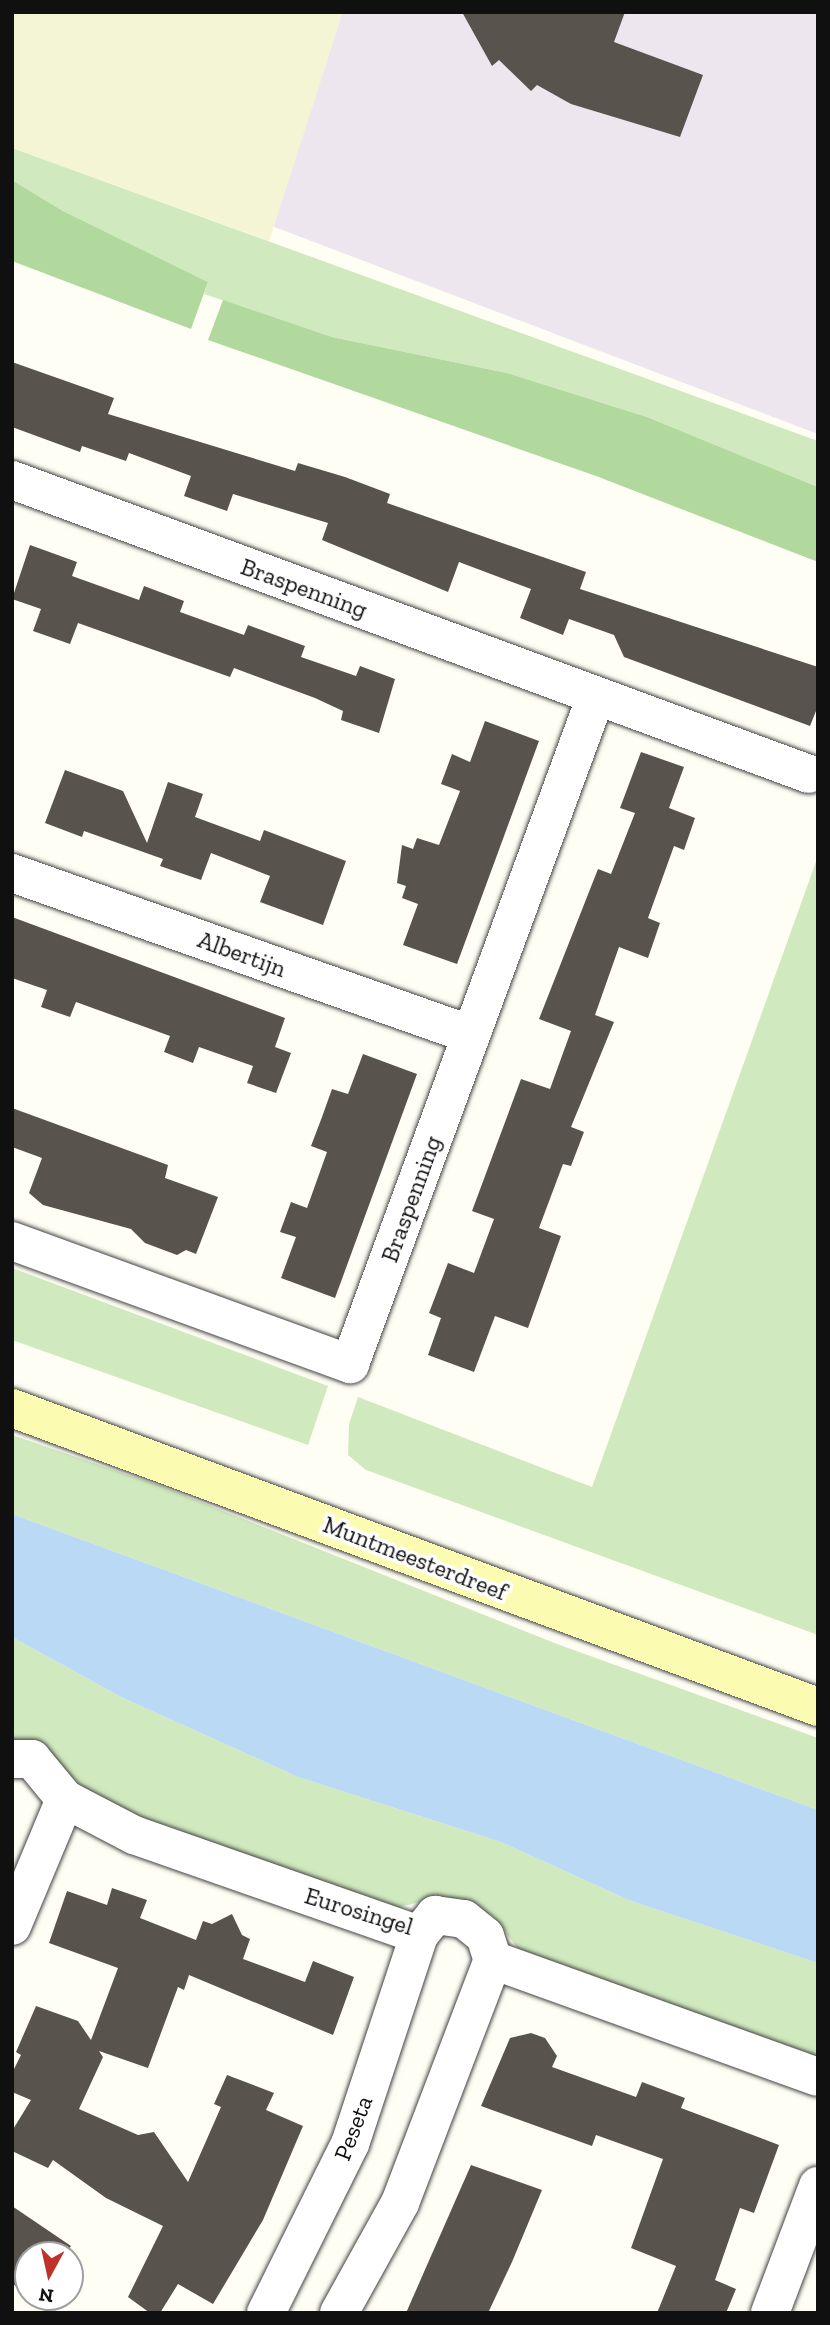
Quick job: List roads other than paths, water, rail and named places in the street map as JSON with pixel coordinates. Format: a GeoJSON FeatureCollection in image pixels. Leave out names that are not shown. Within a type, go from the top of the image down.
{"type":"FeatureCollection","features":[{"type":"Feature","properties":{"kind":"main road","name":"Muntmeesterdreef"},"geometry":{"type":"LineString","coordinates":[[12,1408],[818,1707]]}},
{"type":"Feature","properties":{"kind":"street","name":"Braspenning"},"geometry":{"type":"LineString","coordinates":[[12,480],[810,774]]}},
{"type":"Feature","properties":{"kind":"street","name":"Braspenning"},"geometry":{"type":"LineString","coordinates":[[12,1241],[350,1364],[596,695]]}},
{"type":"Feature","properties":{"kind":"street","name":"Albertijn"},"geometry":{"type":"LineString","coordinates":[[12,873],[471,1035]]}},
{"type":"Feature","properties":{"kind":"street","name":"Eurosingel"},"geometry":{"type":"LineString","coordinates":[[12,1759],[32,1759],[65,1799],[134,1835],[419,1935],[435,1915],[464,1919],[485,1936],[493,1960]]}},
{"type":"Feature","properties":{"kind":"street"},"geometry":{"type":"LineString","coordinates":[[12,1926],[65,1799]]}},
{"type":"Feature","properties":{"kind":"street","name":"Peseta"},"geometry":{"type":"LineString","coordinates":[[267,2313],[350,2144],[419,1935]]}},
{"type":"Feature","properties":{"kind":"street"},"geometry":{"type":"LineString","coordinates":[[339,2313],[400,2203],[493,1960],[818,2077]]}},
{"type":"Feature","properties":{"kind":"street"},"geometry":{"type":"LineString","coordinates":[[770,2313],[818,2186]]}},
{"type":"Feature","properties":{"kind":"water"},"geometry":{"type":"Polygon","coordinates":[[[12,1514],[818,1810],[818,1963],[631,1901],[501,1842],[298,1777],[121,1697],[12,1637],[12,1514]]]}}]}
